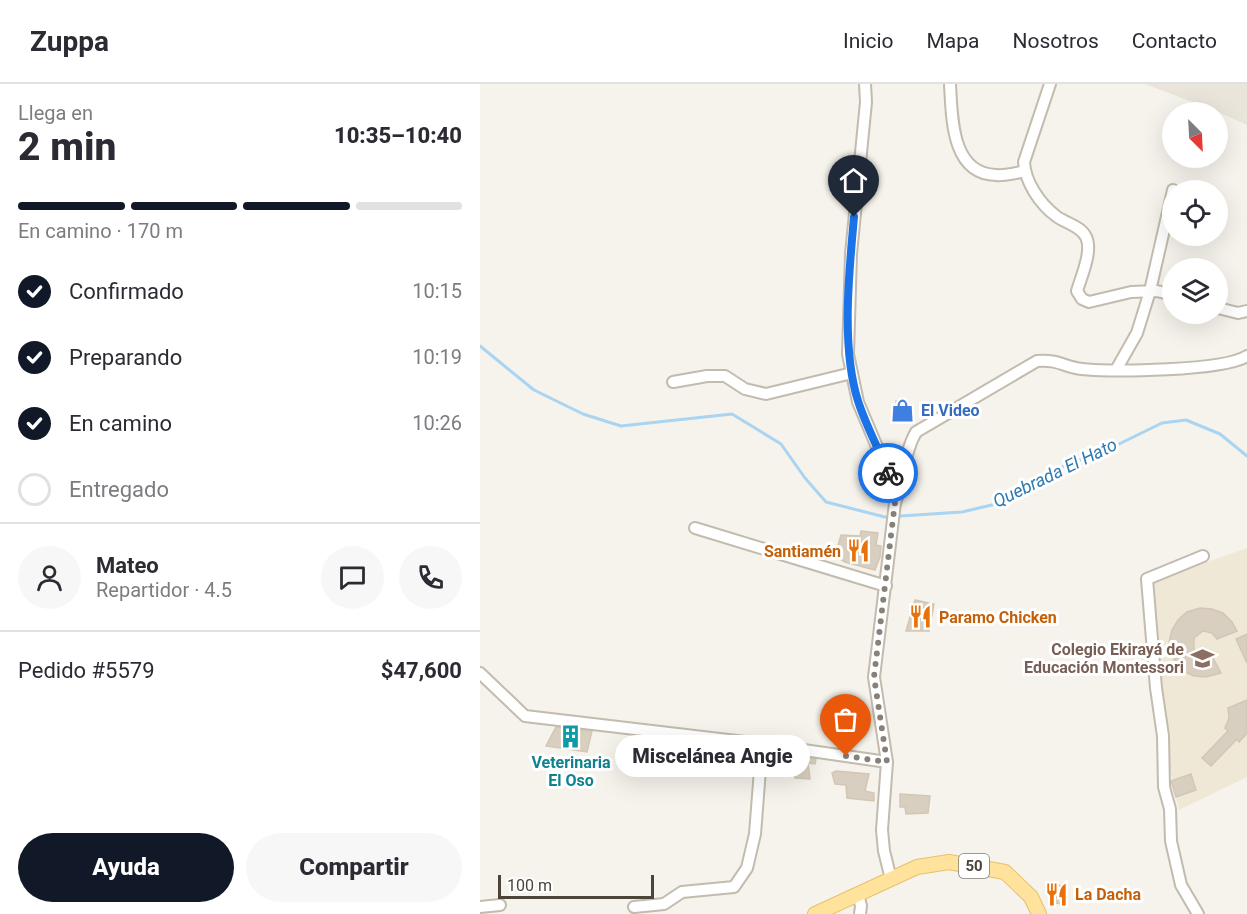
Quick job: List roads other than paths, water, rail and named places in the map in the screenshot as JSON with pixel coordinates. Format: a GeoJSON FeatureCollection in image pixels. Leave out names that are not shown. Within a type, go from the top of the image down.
{"type":"FeatureCollection","features":[{"type":"Feature","properties":{"kind":"main road","name":"50"},"geometry":{"type":"LineString","coordinates":[[815,914],[917,867],[949,862],[1005,872],[1031,897],[1040,914]]}},
{"type":"Feature","properties":{"kind":"street"},"geometry":{"type":"LineString","coordinates":[[865,84],[866,102],[851,254],[848,354],[858,402],[891,480],[894,511]]}},
{"type":"Feature","properties":{"kind":"street"},"geometry":{"type":"LineString","coordinates":[[950,84],[956,144],[972,167],[985,174],[998,176],[1024,171]]}},
{"type":"Feature","properties":{"kind":"street"},"geometry":{"type":"LineString","coordinates":[[1050,84],[1024,162],[1024,171],[1039,200],[1056,216],[1080,229],[1086,237],[1088,248],[1077,291],[1082,299],[1089,302],[1131,292],[1162,293]]}},
{"type":"Feature","properties":{"kind":"street"},"geometry":{"type":"LineString","coordinates":[[1116,370],[1137,333],[1150,291],[1162,238]]}},
{"type":"Feature","properties":{"kind":"street"},"geometry":{"type":"LineString","coordinates":[[1228,311],[1238,314],[1247,311]]}},
{"type":"Feature","properties":{"kind":"street"},"geometry":{"type":"LineString","coordinates":[[891,879],[884,851],[882,830],[887,762],[874,677],[894,511],[902,484],[909,444],[916,432],[1037,361],[1052,360],[1080,369],[1116,370],[1215,366],[1238,362],[1247,356]]}},
{"type":"Feature","properties":{"kind":"street"},"geometry":{"type":"LineString","coordinates":[[673,382],[707,375],[725,376],[745,389],[766,394],[852,373]]}},
{"type":"Feature","properties":{"kind":"street"},"geometry":{"type":"LineString","coordinates":[[695,528],[886,586]]}},
{"type":"Feature","properties":{"kind":"street"},"geometry":{"type":"LineString","coordinates":[[1198,914],[1181,885],[1171,841],[1170,809],[1164,787],[1163,736],[1156,688],[1147,579],[1203,556]]}},
{"type":"Feature","properties":{"kind":"street"},"geometry":{"type":"LineString","coordinates":[[480,672],[525,716],[762,744],[887,762]]}},
{"type":"Feature","properties":{"kind":"street"},"geometry":{"type":"LineString","coordinates":[[634,907],[663,904],[682,892],[734,887],[747,868],[755,834],[762,744]]}},
{"type":"Feature","properties":{"kind":"street"},"geometry":{"type":"LineString","coordinates":[[858,894],[860,914]]}},
{"type":"Feature","properties":{"kind":"street"},"geometry":{"type":"LineString","coordinates":[[480,908],[500,905]]}},
{"type":"Feature","properties":{"kind":"waterway","name":"Quebrada El Hato"},"geometry":{"type":"LineString","coordinates":[[480,346],[534,390],[583,414],[621,426],[732,414],[781,444],[805,478],[826,502],[885,517],[962,512],[996,504],[1038,477],[1119,444],[1162,423],[1186,420],[1220,434],[1247,456]]}},
{"type":"Feature","properties":{"kind":"place","name":"El Video"},"geometry":{"type":"Point","coordinates":[903,410]}},
{"type":"Feature","properties":{"kind":"place","name":"Santiamén"},"geometry":{"type":"Point","coordinates":[859,551]}},
{"type":"Feature","properties":{"kind":"place","name":"Paramo Chicken"},"geometry":{"type":"Point","coordinates":[921,617]}},
{"type":"Feature","properties":{"kind":"place","name":"Colegio Ekirayá de Educación Montessori"},"geometry":{"type":"Point","coordinates":[1202,658]}},
{"type":"Feature","properties":{"kind":"place","name":"Veterinaria El Oso"},"geometry":{"type":"Point","coordinates":[571,737]}},
{"type":"Feature","properties":{"kind":"place","name":"Miscelánea Angie"},"geometry":{"type":"Point","coordinates":[846,756]}},
{"type":"Feature","properties":{"kind":"place","name":"La Dacha"},"geometry":{"type":"Point","coordinates":[1057,894]}}]}
